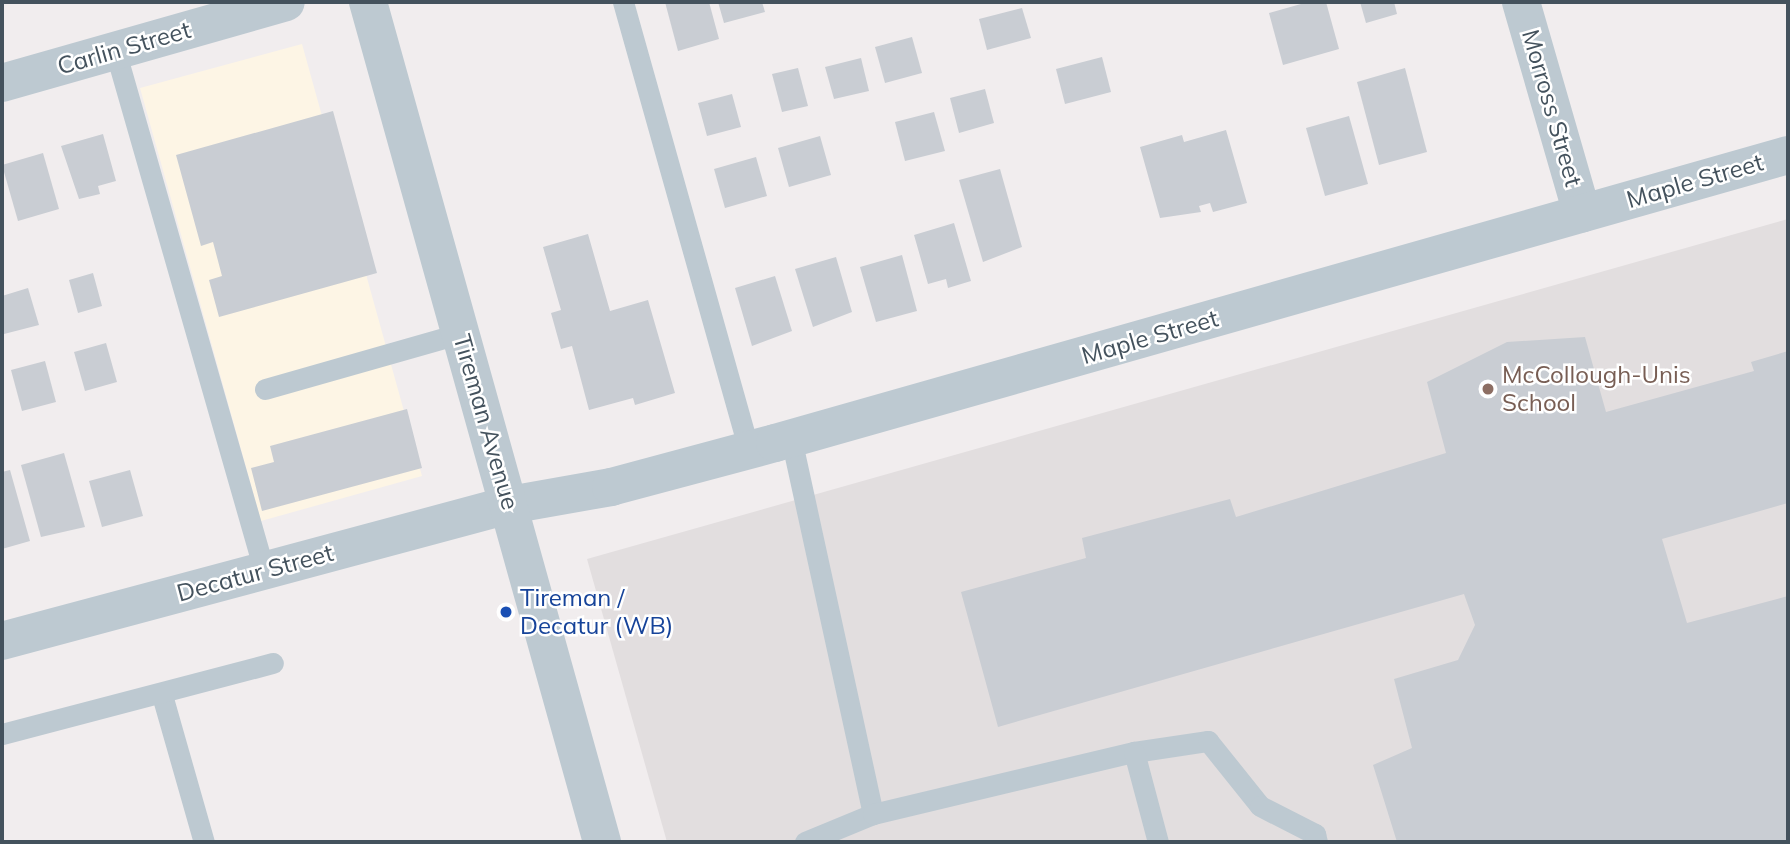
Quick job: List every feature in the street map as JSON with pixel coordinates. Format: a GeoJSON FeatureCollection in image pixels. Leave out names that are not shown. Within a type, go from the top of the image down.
{"type":"FeatureCollection","features":[{"type":"Feature","properties":{"kind":"street","name":"Tireman Avenue"},"geometry":{"type":"LineString","coordinates":[[368,2],[601,842]]}},
{"type":"Feature","properties":{"kind":"street","name":"Morross Street"},"geometry":{"type":"LineString","coordinates":[[1521,2],[1582,214]]}},
{"type":"Feature","properties":{"kind":"street","name":"Carlin Street"},"geometry":{"type":"LineString","coordinates":[[2,83],[268,4]]}},
{"type":"Feature","properties":{"kind":"street","name":"Maple Street"},"geometry":{"type":"LineString","coordinates":[[509,505],[611,486],[749,450],[1788,155]]}},
{"type":"Feature","properties":{"kind":"street","name":"Decatur Street"},"geometry":{"type":"LineString","coordinates":[[2,641],[509,505]]}},
{"type":"Feature","properties":{"kind":"lane"},"geometry":{"type":"LineString","coordinates":[[623,2],[749,450]]}},
{"type":"Feature","properties":{"kind":"lane"},"geometry":{"type":"LineString","coordinates":[[115,50],[264,570]]}},
{"type":"Feature","properties":{"kind":"lane"},"geometry":{"type":"LineString","coordinates":[[265,389],[461,333]]}},
{"type":"Feature","properties":{"kind":"lane"},"geometry":{"type":"LineString","coordinates":[[791,438],[873,814]]}},
{"type":"Feature","properties":{"kind":"lane"},"geometry":{"type":"LineString","coordinates":[[2,734],[162,695],[273,663]]}},
{"type":"Feature","properties":{"kind":"lane"},"geometry":{"type":"LineString","coordinates":[[162,695],[204,842]]}},
{"type":"Feature","properties":{"kind":"lane"},"geometry":{"type":"LineString","coordinates":[[805,842],[873,814],[1134,752],[1208,741],[1259,806],[1315,834],[1317,842]]}},
{"type":"Feature","properties":{"kind":"lane"},"geometry":{"type":"LineString","coordinates":[[1134,752],[1158,842]]}},
{"type":"Feature","properties":{"kind":"shaded area"},"geometry":{"type":"Polygon","coordinates":[[[302,44],[422,476],[261,521],[140,88],[302,44]]]}},
{"type":"Feature","properties":{"kind":"shaded area","name":"McCollough-Unis School"},"geometry":{"type":"Polygon","coordinates":[[[1788,219],[1788,842],[667,842],[587,559],[1788,219]]]}},
{"type":"Feature","properties":{"kind":"building"},"geometry":{"type":"Polygon","coordinates":[[[665,2],[709,2],[719,39],[678,51],[665,2]]]}},
{"type":"Feature","properties":{"kind":"building"},"geometry":{"type":"Polygon","coordinates":[[[718,2],[762,2],[765,12],[724,23],[718,2]]]}},
{"type":"Feature","properties":{"kind":"building"},"geometry":{"type":"Polygon","coordinates":[[[1308,2],[1326,2],[1339,49],[1283,65],[1269,13],[1308,2]]]}},
{"type":"Feature","properties":{"kind":"building"},"geometry":{"type":"Polygon","coordinates":[[[1360,2],[1394,2],[1397,14],[1366,23],[1360,2]]]}},
{"type":"Feature","properties":{"kind":"building"},"geometry":{"type":"Polygon","coordinates":[[[1022,8],[1031,38],[987,50],[979,19],[1022,8]]]}},
{"type":"Feature","properties":{"kind":"building"},"geometry":{"type":"Polygon","coordinates":[[[912,37],[922,73],[885,83],[875,47],[912,37]]]}},
{"type":"Feature","properties":{"kind":"building"},"geometry":{"type":"Polygon","coordinates":[[[1102,57],[1111,92],[1065,104],[1056,69],[1102,57]]]}},
{"type":"Feature","properties":{"kind":"building"},"geometry":{"type":"Polygon","coordinates":[[[861,58],[869,91],[834,99],[825,67],[861,58]]]}},
{"type":"Feature","properties":{"kind":"building"},"geometry":{"type":"Polygon","coordinates":[[[798,68],[808,106],[782,112],[772,74],[798,68]]]}},
{"type":"Feature","properties":{"kind":"building"},"geometry":{"type":"Polygon","coordinates":[[[1405,68],[1427,152],[1379,165],[1357,82],[1405,68]]]}},
{"type":"Feature","properties":{"kind":"building"},"geometry":{"type":"Polygon","coordinates":[[[985,89],[994,123],[959,133],[950,98],[985,89]]]}},
{"type":"Feature","properties":{"kind":"building"},"geometry":{"type":"Polygon","coordinates":[[[732,94],[741,127],[707,136],[698,103],[732,94]]]}},
{"type":"Feature","properties":{"kind":"building"},"geometry":{"type":"Polygon","coordinates":[[[333,111],[377,273],[219,317],[209,280],[222,276],[213,242],[201,246],[176,155],[333,111]]]}},
{"type":"Feature","properties":{"kind":"building"},"geometry":{"type":"Polygon","coordinates":[[[934,112],[945,151],[905,161],[895,122],[934,112]]]}},
{"type":"Feature","properties":{"kind":"building"},"geometry":{"type":"Polygon","coordinates":[[[1349,116],[1368,184],[1325,196],[1306,128],[1349,116]]]}},
{"type":"Feature","properties":{"kind":"building"},"geometry":{"type":"Polygon","coordinates":[[[1226,130],[1247,203],[1213,212],[1210,203],[1199,206],[1201,212],[1160,218],[1140,147],[1182,135],[1184,142],[1226,130]]]}},
{"type":"Feature","properties":{"kind":"building"},"geometry":{"type":"Polygon","coordinates":[[[103,134],[116,181],[98,186],[100,194],[79,199],[61,146],[103,134]]]}},
{"type":"Feature","properties":{"kind":"building"},"geometry":{"type":"Polygon","coordinates":[[[820,136],[831,175],[789,187],[778,148],[820,136]]]}},
{"type":"Feature","properties":{"kind":"building"},"geometry":{"type":"Polygon","coordinates":[[[43,153],[59,209],[18,221],[2,165],[43,153]]]}},
{"type":"Feature","properties":{"kind":"building"},"geometry":{"type":"Polygon","coordinates":[[[756,157],[767,196],[725,208],[714,169],[756,157]]]}},
{"type":"Feature","properties":{"kind":"building"},"geometry":{"type":"Polygon","coordinates":[[[1000,169],[1022,247],[983,262],[959,180],[1000,169]]]}},
{"type":"Feature","properties":{"kind":"building"},"geometry":{"type":"Polygon","coordinates":[[[954,223],[971,281],[948,288],[946,279],[928,284],[914,235],[954,223]]]}},
{"type":"Feature","properties":{"kind":"building"},"geometry":{"type":"Polygon","coordinates":[[[588,234],[610,311],[648,300],[675,393],[635,405],[633,398],[589,410],[572,346],[561,349],[551,313],[561,310],[543,247],[588,234]]]}},
{"type":"Feature","properties":{"kind":"building"},"geometry":{"type":"Polygon","coordinates":[[[902,255],[917,311],[876,322],[860,267],[902,255]]]}},
{"type":"Feature","properties":{"kind":"building"},"geometry":{"type":"Polygon","coordinates":[[[836,257],[852,312],[813,327],[795,269],[836,257]]]}},
{"type":"Feature","properties":{"kind":"building"},"geometry":{"type":"Polygon","coordinates":[[[93,273],[102,306],[78,313],[69,280],[93,273]]]}},
{"type":"Feature","properties":{"kind":"building"},"geometry":{"type":"Polygon","coordinates":[[[775,276],[792,331],[752,346],[735,288],[775,276]]]}},
{"type":"Feature","properties":{"kind":"building"},"geometry":{"type":"Polygon","coordinates":[[[28,288],[39,325],[4,334],[2,296],[28,288]]]}},
{"type":"Feature","properties":{"kind":"building"},"geometry":{"type":"Polygon","coordinates":[[[1585,337],[1606,412],[1754,371],[1751,362],[1788,351],[1788,503],[1662,539],[1687,623],[1788,596],[1788,842],[1397,842],[1373,765],[1412,748],[1394,679],[1458,660],[1475,625],[1464,594],[998,727],[961,592],[1086,558],[1082,538],[1230,499],[1236,517],[1446,453],[1427,382],[1507,342],[1585,337]]]}},
{"type":"Feature","properties":{"kind":"building"},"geometry":{"type":"Polygon","coordinates":[[[106,343],[117,382],[85,391],[74,352],[106,343]]]}},
{"type":"Feature","properties":{"kind":"building"},"geometry":{"type":"Polygon","coordinates":[[[45,361],[56,402],[22,411],[11,370],[45,361]]]}},
{"type":"Feature","properties":{"kind":"building"},"geometry":{"type":"Polygon","coordinates":[[[407,409],[422,468],[262,511],[251,468],[274,462],[270,446],[407,409]]]}},
{"type":"Feature","properties":{"kind":"building"},"geometry":{"type":"Polygon","coordinates":[[[64,453],[85,527],[41,537],[21,465],[64,453]]]}},
{"type":"Feature","properties":{"kind":"building"},"geometry":{"type":"Polygon","coordinates":[[[10,470],[30,541],[2,549],[2,472],[10,470]]]}},
{"type":"Feature","properties":{"kind":"building"},"geometry":{"type":"Polygon","coordinates":[[[130,470],[143,516],[102,527],[89,481],[130,470]]]}},
{"type":"Feature","properties":{"kind":"place","name":"McCollough-Unis School"},"geometry":{"type":"Point","coordinates":[1488,389]}},
{"type":"Feature","properties":{"kind":"place","name":"Tireman / Decatur (WB)"},"geometry":{"type":"Point","coordinates":[506,612]}}]}
